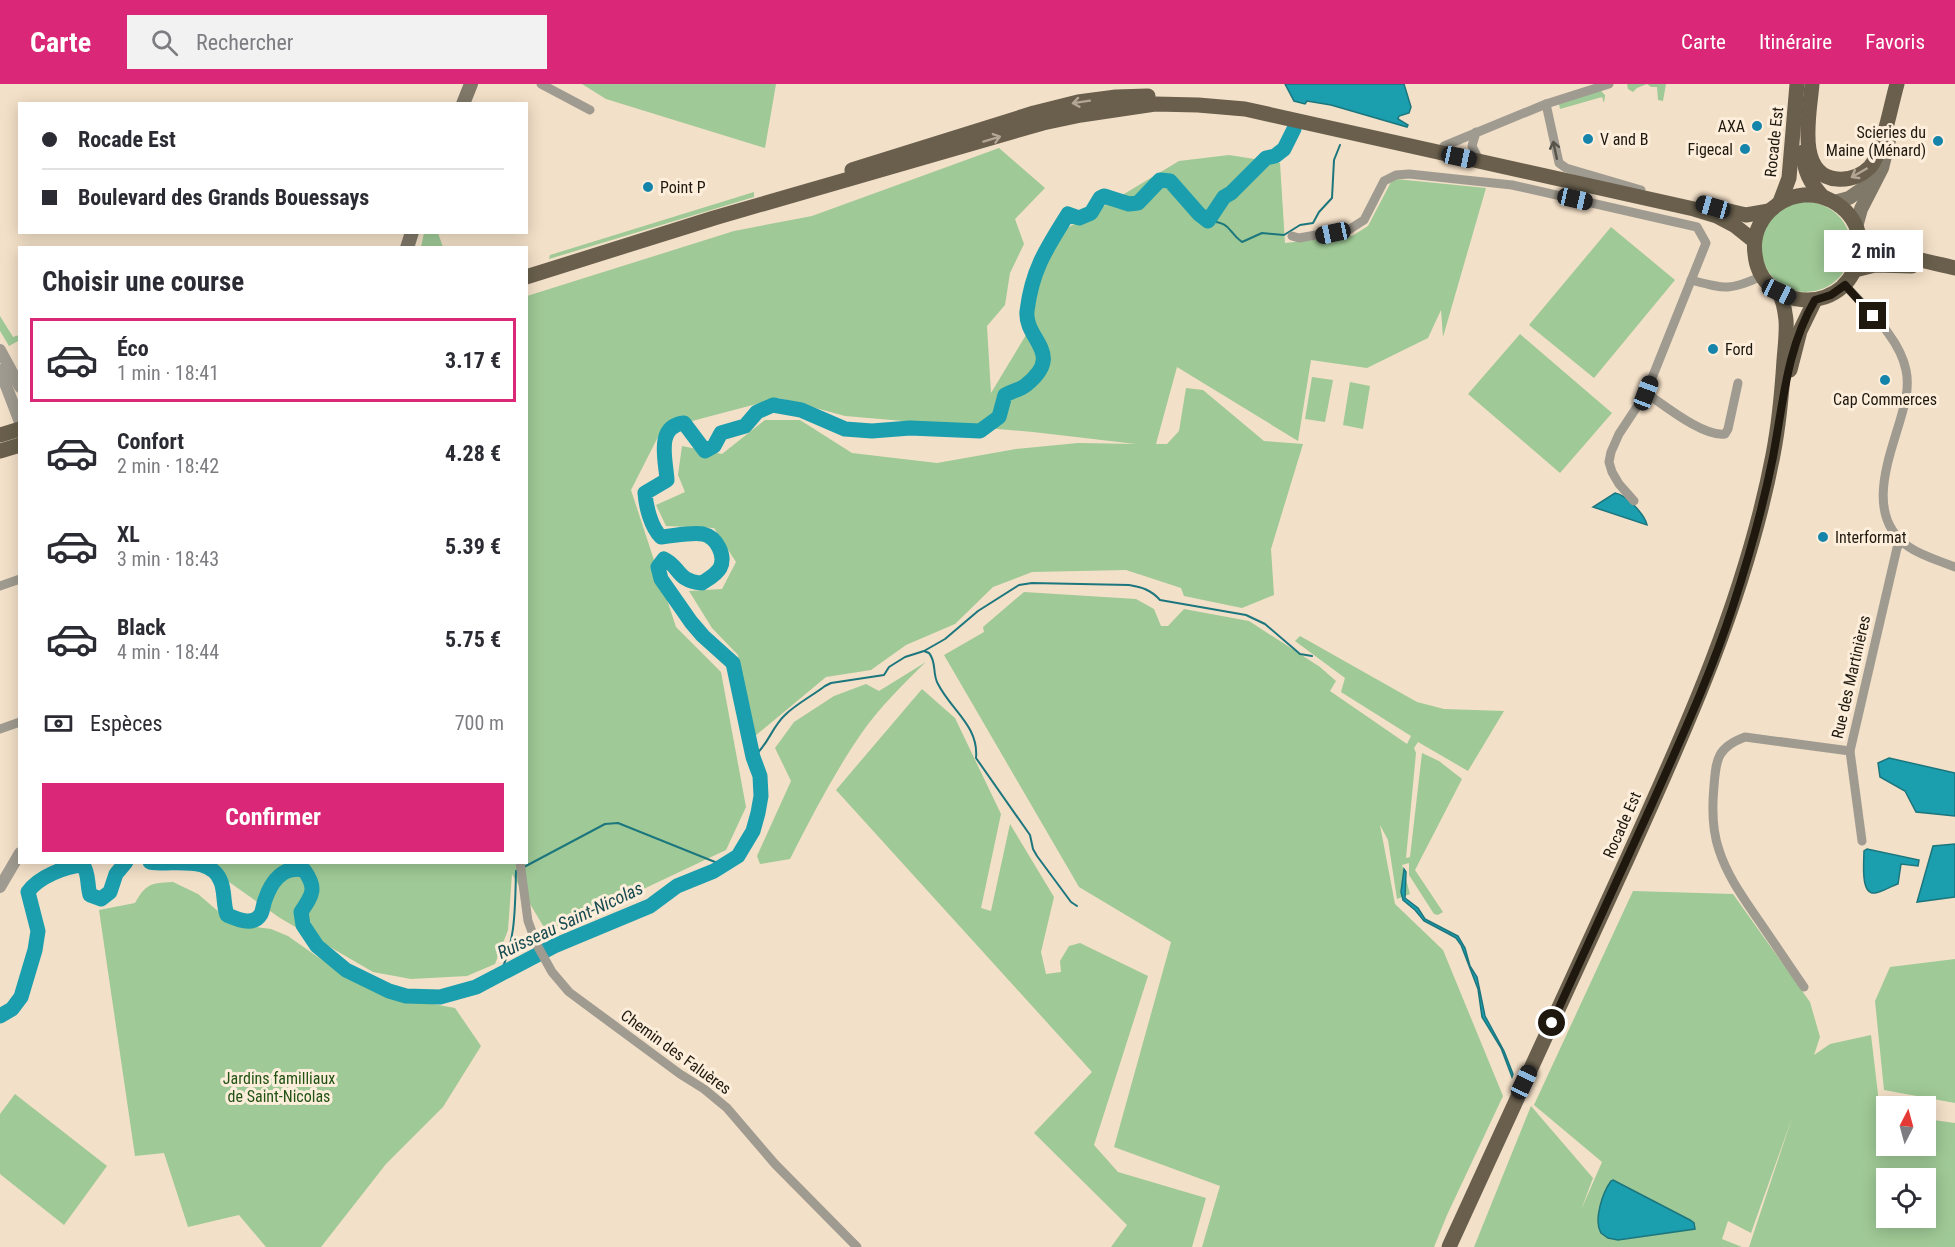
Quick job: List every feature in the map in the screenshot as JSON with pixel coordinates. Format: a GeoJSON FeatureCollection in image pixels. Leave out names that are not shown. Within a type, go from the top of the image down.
{"type":"FeatureCollection","features":[{"type":"Feature","properties":{"kind":"main road"},"geometry":{"type":"LineString","coordinates":[[464,102],[471,84]]}},
{"type":"Feature","properties":{"kind":"main road","name":"Rocade Est"},"geometry":{"type":"LineString","coordinates":[[1775,206],[1789,178],[1797,84]]}},
{"type":"Feature","properties":{"kind":"main road"},"geometry":{"type":"LineString","coordinates":[[1810,84],[1808,135],[1812,163],[1820,172],[1832,178],[1845,179],[1854,178],[1870,166],[1880,149],[1897,84]]}},
{"type":"Feature","properties":{"kind":"main road","name":"Rocade Est"},"geometry":{"type":"LineString","coordinates":[[1810,84],[1803,162],[1813,186],[1828,200]]}},
{"type":"Feature","properties":{"kind":"main road"},"geometry":{"type":"LineString","coordinates":[[1775,206],[1757,230],[1754,241],[1757,265],[1762,276],[1779,292],[1796,299],[1815,300],[1831,295],[1845,285],[1855,270],[1860,254],[1858,232],[1861,209],[1882,168],[1903,84]]}},
{"type":"Feature","properties":{"kind":"main road"},"geometry":{"type":"LineString","coordinates":[[714,218],[873,163],[1034,113],[1078,102],[1116,97],[1201,96],[1239,100],[1367,127],[1444,146],[1479,158],[1694,209],[1717,216],[1734,225],[1754,241]]}},
{"type":"Feature","properties":{"kind":"main road"},"geometry":{"type":"LineString","coordinates":[[528,276],[714,218],[1043,123],[1155,104],[1198,105],[1267,113],[1641,190],[1746,215],[1775,206],[1794,196],[1808,195],[1828,200],[1849,198],[1876,179]]}},
{"type":"Feature","properties":{"kind":"main road"},"geometry":{"type":"LineString","coordinates":[[1828,200],[1851,218],[1858,232],[1875,247],[1955,269]]}},
{"type":"Feature","properties":{"kind":"main road"},"geometry":{"type":"LineString","coordinates":[[1855,270],[1875,265],[1895,264],[1955,269]]}},
{"type":"Feature","properties":{"kind":"main road"},"geometry":{"type":"LineString","coordinates":[[1779,292],[1785,311],[1786,329],[1782,402]]}},
{"type":"Feature","properties":{"kind":"main road"},"geometry":{"type":"LineString","coordinates":[[1782,402],[1800,331],[1815,300]]}},
{"type":"Feature","properties":{"kind":"main road","name":"Rocade Est"},"geometry":{"type":"LineString","coordinates":[[1449,1247],[1689,722],[1732,608],[1749,553],[1772,459],[1782,402]]}},
{"type":"Feature","properties":{"kind":"main road"},"geometry":{"type":"LineString","coordinates":[[9,447],[18,432]]}},
{"type":"Feature","properties":{"kind":"street"},"geometry":{"type":"LineString","coordinates":[[541,84],[590,110]]}},
{"type":"Feature","properties":{"kind":"street"},"geometry":{"type":"LineString","coordinates":[[1444,146],[1545,104],[1609,84]]}},
{"type":"Feature","properties":{"kind":"street"},"geometry":{"type":"LineString","coordinates":[[1545,104],[1559,163],[1566,168],[1641,190]]}},
{"type":"Feature","properties":{"kind":"street"},"geometry":{"type":"LineString","coordinates":[[1476,132],[1472,143],[1479,158]]}},
{"type":"Feature","properties":{"kind":"street"},"geometry":{"type":"LineString","coordinates":[[1292,236],[1299,238],[1350,229],[1364,220],[1384,181],[1396,175],[1409,174],[1512,185],[1696,227],[1706,243],[1646,393],[1618,434],[1609,462],[1619,484],[1634,501]]}},
{"type":"Feature","properties":{"kind":"street"},"geometry":{"type":"LineString","coordinates":[[1691,280],[1721,288],[1733,288],[1762,276]]}},
{"type":"Feature","properties":{"kind":"street"},"geometry":{"type":"LineString","coordinates":[[1845,285],[1891,337],[1906,369],[1908,384],[1906,399],[1882,488],[1884,514],[1900,541],[1911,549],[1955,567]]}},
{"type":"Feature","properties":{"kind":"street"},"geometry":{"type":"LineString","coordinates":[[0,350],[18,383]]}},
{"type":"Feature","properties":{"kind":"street"},"geometry":{"type":"LineString","coordinates":[[0,370],[18,417]]}},
{"type":"Feature","properties":{"kind":"street"},"geometry":{"type":"LineString","coordinates":[[1646,393],[1696,425],[1719,435],[1725,434],[1728,429],[1738,383]]}},
{"type":"Feature","properties":{"kind":"street","name":"Rue des Martinières"},"geometry":{"type":"LineString","coordinates":[[1804,987],[1737,888],[1718,849],[1712,801],[1715,772],[1722,749],[1731,742],[1745,737],[1850,751],[1900,541]]}},
{"type":"Feature","properties":{"kind":"street"},"geometry":{"type":"LineString","coordinates":[[0,586],[18,580]]}},
{"type":"Feature","properties":{"kind":"street"},"geometry":{"type":"LineString","coordinates":[[0,729],[18,723]]}},
{"type":"Feature","properties":{"kind":"street"},"geometry":{"type":"LineString","coordinates":[[1850,751],[1862,841]]}},
{"type":"Feature","properties":{"kind":"street"},"geometry":{"type":"LineString","coordinates":[[0,887],[18,857]]}},
{"type":"Feature","properties":{"kind":"street","name":"Chemin des Faluères"},"geometry":{"type":"LineString","coordinates":[[520,864],[528,921],[537,945],[552,972],[569,992],[727,1108],[775,1164],[856,1247]]}},
{"type":"Feature","properties":{"kind":"green space"},"geometry":{"type":"Polygon","coordinates":[[[582,84],[776,84],[765,148],[606,99],[582,84]]]}},
{"type":"Feature","properties":{"kind":"green space"},"geometry":{"type":"Polygon","coordinates":[[[1627,84],[1647,84],[1633,92],[1628,89],[1627,84]]]}},
{"type":"Feature","properties":{"kind":"green space"},"geometry":{"type":"Polygon","coordinates":[[[1647,84],[1666,84],[1663,101],[1658,100],[1657,87],[1647,84]]]}},
{"type":"Feature","properties":{"kind":"green space"},"geometry":{"type":"Polygon","coordinates":[[[1600,90],[1605,95],[1604,103],[1602,97],[1560,109],[1559,104],[1600,90]]]}},
{"type":"Feature","properties":{"kind":"green space"},"geometry":{"type":"Polygon","coordinates":[[[999,148],[1045,188],[1015,219],[1024,244],[1010,273],[1005,305],[987,326],[991,393],[1026,335],[1037,282],[1064,230],[1179,161],[1229,155],[1280,163],[1285,243],[1352,236],[1368,226],[1391,182],[1396,179],[1486,188],[1443,337],[1441,310],[1428,338],[1367,368],[1311,360],[1298,441],[1177,367],[1156,444],[1167,444],[1179,431],[1186,388],[1203,390],[1264,441],[1303,444],[1271,549],[1274,595],[1242,608],[1184,596],[1181,588],[1126,570],[1032,572],[993,587],[955,624],[906,645],[871,670],[826,677],[755,736],[738,655],[712,628],[689,591],[722,589],[736,562],[714,528],[666,526],[656,505],[685,492],[678,475],[682,446],[722,454],[765,420],[800,420],[852,453],[937,463],[1016,449],[1078,443],[1136,444],[1033,432],[845,416],[779,398],[662,429],[631,490],[676,627],[721,672],[746,807],[726,850],[548,934],[512,874],[508,930],[495,964],[467,976],[411,979],[373,972],[280,918],[203,864],[528,864],[528,296],[734,231],[812,216],[999,148]]]}},
{"type":"Feature","properties":{"kind":"green space"},"geometry":{"type":"Polygon","coordinates":[[[754,192],[754,197],[549,259],[550,255],[754,192]]]}},
{"type":"Feature","properties":{"kind":"green space"},"geometry":{"type":"Polygon","coordinates":[[[1806,202],[1823,205],[1838,215],[1848,230],[1851,247],[1848,264],[1838,279],[1823,289],[1806,292],[1789,289],[1774,279],[1764,264],[1761,247],[1764,230],[1774,215],[1789,205],[1806,202]]]}},
{"type":"Feature","properties":{"kind":"green space"},"geometry":{"type":"Polygon","coordinates":[[[1611,227],[1675,280],[1594,378],[1529,325],[1611,227]]]}},
{"type":"Feature","properties":{"kind":"green space"},"geometry":{"type":"Polygon","coordinates":[[[424,234],[438,234],[443,246],[421,246],[424,234]]]}},
{"type":"Feature","properties":{"kind":"green space"},"geometry":{"type":"Polygon","coordinates":[[[0,316],[13,337],[18,335],[18,341],[9,346],[0,331],[0,316]]]}},
{"type":"Feature","properties":{"kind":"green space"},"geometry":{"type":"Polygon","coordinates":[[[1520,334],[1612,413],[1560,473],[1468,394],[1520,334]]]}},
{"type":"Feature","properties":{"kind":"green space"},"geometry":{"type":"Polygon","coordinates":[[[1312,377],[1333,380],[1325,422],[1305,419],[1312,377]]]}},
{"type":"Feature","properties":{"kind":"green space"},"geometry":{"type":"Polygon","coordinates":[[[1350,382],[1370,386],[1363,429],[1343,425],[1350,382]]]}},
{"type":"Feature","properties":{"kind":"green space"},"geometry":{"type":"Polygon","coordinates":[[[1024,592],[1136,599],[1154,609],[1161,626],[1168,626],[1184,609],[1249,621],[1320,667],[1336,681],[1330,691],[1407,744],[1411,736],[1341,692],[1345,678],[1295,641],[1300,636],[1417,702],[1444,709],[1504,711],[1468,771],[1418,742],[1414,748],[1416,753],[1406,858],[1410,857],[1422,753],[1439,761],[1462,779],[1415,870],[1443,912],[1438,915],[1434,914],[1409,875],[1409,863],[1402,865],[1410,894],[1397,899],[1388,840],[1380,825],[1395,904],[1443,950],[1503,1096],[1434,1247],[1202,1247],[1220,1186],[1114,1147],[1171,942],[1079,887],[944,655],[984,632],[983,627],[1024,592]]]}},
{"type":"Feature","properties":{"kind":"green space"},"geometry":{"type":"Polygon","coordinates":[[[926,662],[884,705],[861,734],[832,779],[790,859],[760,864],[757,856],[791,781],[775,748],[794,722],[834,696],[866,684],[879,691],[926,662]]]}},
{"type":"Feature","properties":{"kind":"green space"},"geometry":{"type":"Polygon","coordinates":[[[922,689],[955,718],[1001,814],[981,908],[991,911],[1010,824],[1054,897],[1041,952],[1046,974],[1061,972],[1060,961],[1069,946],[1080,943],[1148,976],[1094,1145],[1118,1172],[1206,1198],[1192,1247],[1111,1247],[1127,1225],[1034,1133],[1092,1072],[836,790],[922,689]]]}},
{"type":"Feature","properties":{"kind":"green space","name":"Jardins familliaux de Saint-Nicolas"},"geometry":{"type":"Polygon","coordinates":[[[173,882],[198,894],[233,924],[271,929],[288,936],[322,960],[383,995],[455,1008],[481,1046],[443,1107],[386,1164],[321,1247],[266,1247],[239,1215],[188,1227],[164,1153],[135,1156],[99,910],[135,903],[146,888],[159,883],[173,882]]]}},
{"type":"Feature","properties":{"kind":"green space"},"geometry":{"type":"Polygon","coordinates":[[[1633,891],[1733,894],[1810,1002],[1820,1037],[1814,1055],[1830,1044],[1871,1035],[1878,1096],[1876,1096],[1876,1156],[1936,1156],[1936,1120],[1955,1123],[1955,1247],[1749,1247],[1793,1115],[1751,1233],[1728,1221],[1722,1239],[1742,1247],[1474,1247],[1531,1106],[1593,1178],[1581,1210],[1602,1162],[1534,1105],[1633,891]]]}},
{"type":"Feature","properties":{"kind":"green space"},"geometry":{"type":"Polygon","coordinates":[[[1955,959],[1955,1103],[1936,1100],[1936,1096],[1917,1096],[1884,1090],[1875,1001],[1890,967],[1955,959]]]}},
{"type":"Feature","properties":{"kind":"green space"},"geometry":{"type":"Polygon","coordinates":[[[15,1094],[107,1166],[64,1225],[0,1174],[0,1114],[15,1094]]]}},
{"type":"Feature","properties":{"kind":"water"},"geometry":{"type":"Polygon","coordinates":[[[1285,84],[1404,84],[1411,107],[1409,113],[1399,116],[1398,119],[1408,125],[1407,127],[1331,105],[1307,101],[1305,104],[1294,101],[1285,84]]]}},
{"type":"Feature","properties":{"kind":"water"},"geometry":{"type":"Polygon","coordinates":[[[1615,493],[1625,497],[1635,506],[1647,525],[1593,507],[1615,493]]]}},
{"type":"Feature","properties":{"kind":"water"},"geometry":{"type":"Polygon","coordinates":[[[1889,758],[1955,773],[1955,816],[1916,812],[1905,791],[1880,777],[1878,763],[1889,758]]]}},
{"type":"Feature","properties":{"kind":"water"},"geometry":{"type":"Polygon","coordinates":[[[1955,844],[1955,897],[1917,902],[1933,846],[1955,844]]]}},
{"type":"Feature","properties":{"kind":"water"},"geometry":{"type":"Polygon","coordinates":[[[1867,849],[1919,860],[1918,866],[1901,864],[1898,884],[1875,893],[1870,892],[1864,876],[1864,851],[1867,849]]]}},
{"type":"Feature","properties":{"kind":"water"},"geometry":{"type":"Polygon","coordinates":[[[1404,869],[1406,872],[1405,898],[1418,908],[1425,919],[1458,936],[1465,948],[1470,966],[1477,977],[1485,1016],[1504,1051],[1513,1074],[1512,1077],[1501,1048],[1482,1017],[1478,989],[1461,945],[1456,938],[1424,921],[1403,900],[1401,892],[1404,869]]]}},
{"type":"Feature","properties":{"kind":"water"},"geometry":{"type":"Polygon","coordinates":[[[1613,1180],[1690,1220],[1694,1223],[1695,1229],[1618,1240],[1608,1238],[1601,1233],[1598,1221],[1605,1192],[1613,1180]]]}},
{"type":"Feature","properties":{"kind":"waterway","name":"Ruisseau Saint-Nicolas"},"geometry":{"type":"LineString","coordinates":[[200,864],[216,873],[221,882],[227,915],[245,921],[258,918],[268,893],[279,876],[290,870],[304,870],[311,882],[312,891],[301,912],[303,925],[317,946],[346,970],[389,991],[406,996],[440,997],[476,987],[554,946],[650,906],[677,886],[714,871],[738,856],[753,831],[758,813],[761,796],[760,776],[753,757],[733,663],[703,636],[661,579],[658,567],[664,559],[687,579],[702,583],[712,577],[722,563],[719,548],[708,536],[693,533],[661,537],[652,522],[645,493],[667,480],[664,446],[669,430],[684,423],[705,451],[714,446],[721,433],[745,426],[757,412],[773,405],[801,410],[845,429],[872,431],[910,428],[980,431],[999,417],[1005,395],[1026,385],[1043,364],[1043,355],[1028,321],[1029,296],[1041,260],[1068,214],[1079,218],[1091,213],[1100,198],[1104,196],[1129,204],[1138,203],[1160,180],[1170,181],[1208,221],[1224,197],[1231,193],[1266,158],[1275,156],[1284,149],[1294,129]]}},
{"type":"Feature","properties":{"kind":"waterway"},"geometry":{"type":"LineString","coordinates":[[1208,221],[1226,225],[1242,242],[1262,233],[1284,235],[1300,225],[1313,223],[1319,212],[1332,198],[1334,160],[1340,145]]}},
{"type":"Feature","properties":{"kind":"waterway"},"geometry":{"type":"LineString","coordinates":[[753,757],[785,715],[825,686],[831,683],[884,675],[889,667],[945,639],[978,611],[1019,585],[1032,583],[1138,587],[1150,591],[1160,600],[1246,615],[1265,624],[1300,654],[1312,656]]}},
{"type":"Feature","properties":{"kind":"waterway"},"geometry":{"type":"LineString","coordinates":[[924,651],[931,657],[935,676],[943,693],[969,727],[976,747],[976,758],[1030,835],[1037,856],[1071,902],[1077,906]]}},
{"type":"Feature","properties":{"kind":"waterway"},"geometry":{"type":"LineString","coordinates":[[524,867],[605,824],[618,823],[725,866]]}},
{"type":"Feature","properties":{"kind":"waterway","name":"Ruisseau Saint-Nicolas"},"geometry":{"type":"LineString","coordinates":[[0,1016],[12,1009],[21,997],[35,950],[38,931],[28,892],[38,882],[53,873],[83,865],[90,895],[101,899],[110,892],[116,874],[124,864]]}},
{"type":"Feature","properties":{"kind":"waterway"},"geometry":{"type":"LineString","coordinates":[[499,975],[512,938],[516,871],[519,870]]}},
{"type":"Feature","properties":{"kind":"place","name":"AXA"},"geometry":{"type":"Point","coordinates":[1757,126]}},
{"type":"Feature","properties":{"kind":"place","name":"V and B"},"geometry":{"type":"Point","coordinates":[1588,139]}},
{"type":"Feature","properties":{"kind":"place","name":"Scieries du Maine (Ménard)"},"geometry":{"type":"Point","coordinates":[1938,141]}},
{"type":"Feature","properties":{"kind":"place","name":"Figecal"},"geometry":{"type":"Point","coordinates":[1745,149]}},
{"type":"Feature","properties":{"kind":"place","name":"Point P"},"geometry":{"type":"Point","coordinates":[648,187]}},
{"type":"Feature","properties":{"kind":"place","name":"Ford"},"geometry":{"type":"Point","coordinates":[1713,349]}},
{"type":"Feature","properties":{"kind":"place","name":"Cap Commerces"},"geometry":{"type":"Point","coordinates":[1885,380]}},
{"type":"Feature","properties":{"kind":"place","name":"Interformat"},"geometry":{"type":"Point","coordinates":[1823,537]}},
{"type":"Feature","properties":{"kind":"route"},"geometry":{"type":"LineString","coordinates":[[1552,1023],[1689,722],[1732,608],[1759,516],[1782,402],[1800,331],[1807,314],[1815,300],[1831,295],[1845,285],[1873,316]]}}]}
